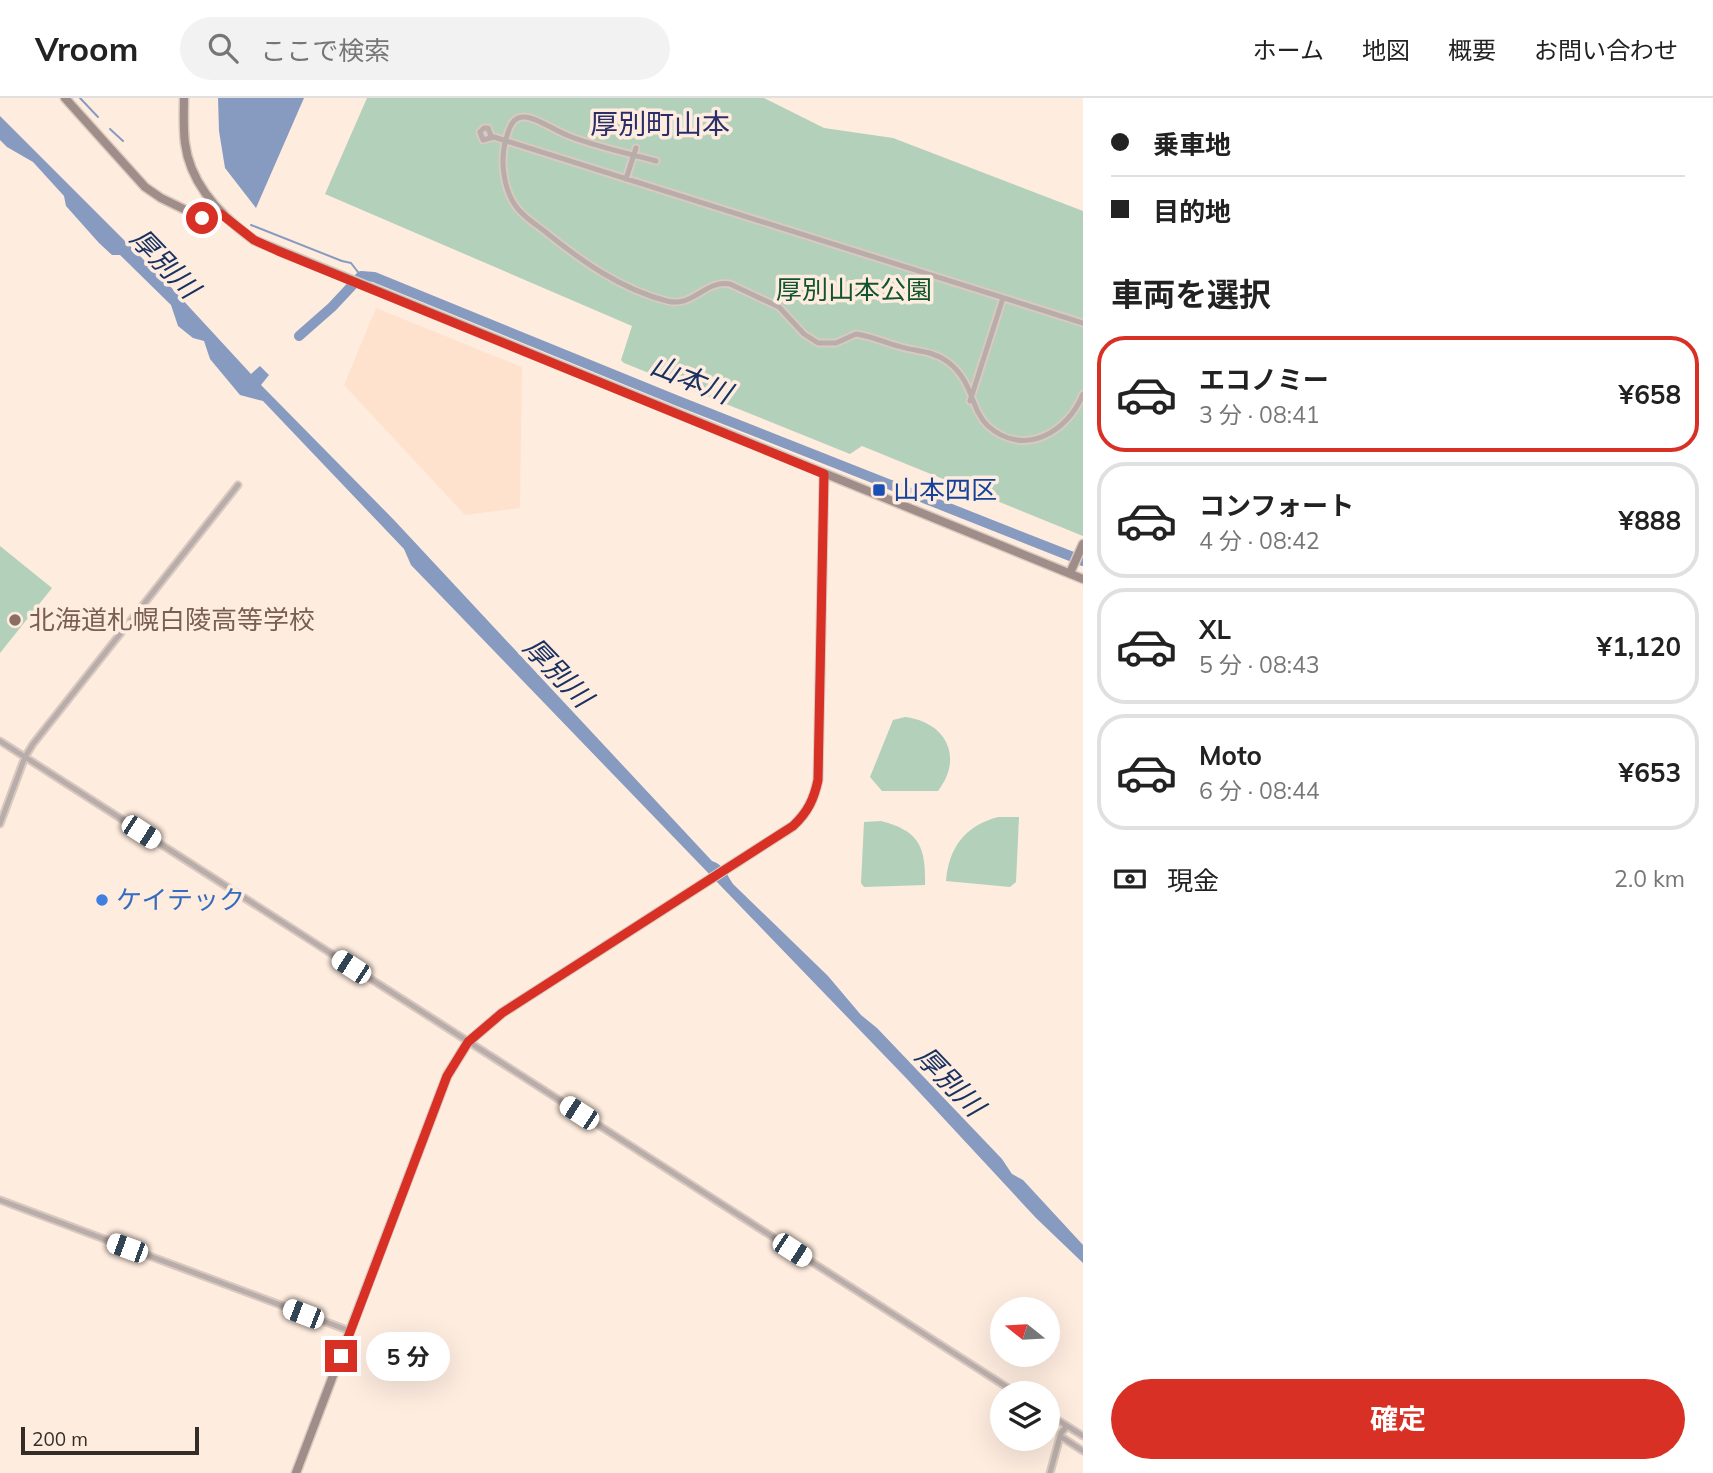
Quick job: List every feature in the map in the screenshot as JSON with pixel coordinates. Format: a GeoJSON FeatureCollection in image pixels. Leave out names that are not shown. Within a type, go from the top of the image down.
{"type":"FeatureCollection","features":[{"type":"Feature","properties":{"kind":"street"},"geometry":{"type":"LineString","coordinates":[[65,98],[153,193],[202,218],[221,214]]}},
{"type":"Feature","properties":{"kind":"street"},"geometry":{"type":"LineString","coordinates":[[184,98],[185,145],[198,181],[221,214],[254,240],[1083,579]]}},
{"type":"Feature","properties":{"kind":"street"},"geometry":{"type":"LineString","coordinates":[[656,161],[635,152],[572,138],[527,117],[517,118],[512,123],[506,140],[506,188],[519,210],[568,250],[616,281],[639,292],[679,303],[694,298],[712,285],[730,284],[779,306],[804,334],[818,343],[836,343],[857,334],[940,356],[966,380],[971,398],[988,425],[1002,435],[1016,439],[1046,436],[1068,421],[1077,410],[1083,394]]}},
{"type":"Feature","properties":{"kind":"street"},"geometry":{"type":"LineString","coordinates":[[491,136],[1083,323]]}},
{"type":"Feature","properties":{"kind":"street"},"geometry":{"type":"LineString","coordinates":[[626,178],[635,152]]}},
{"type":"Feature","properties":{"kind":"street"},"geometry":{"type":"LineString","coordinates":[[971,398],[1003,298]]}},
{"type":"Feature","properties":{"kind":"street"},"geometry":{"type":"LineString","coordinates":[[296,1473],[447,1076],[468,1042],[502,1013],[793,826],[809,807],[818,780],[824,474]]}},
{"type":"Feature","properties":{"kind":"street"},"geometry":{"type":"LineString","coordinates":[[0,824],[25,757],[33,744],[238,485]]}},
{"type":"Feature","properties":{"kind":"street"},"geometry":{"type":"LineString","coordinates":[[1070,573],[1082,545]]}},
{"type":"Feature","properties":{"kind":"street"},"geometry":{"type":"LineString","coordinates":[[0,741],[997,1381]]}},
{"type":"Feature","properties":{"kind":"street"},"geometry":{"type":"LineString","coordinates":[[0,1200],[350,1331]]}},
{"type":"Feature","properties":{"kind":"street"},"geometry":{"type":"LineString","coordinates":[[1060,1422],[1083,1436]]}},
{"type":"Feature","properties":{"kind":"street"},"geometry":{"type":"LineString","coordinates":[[1067,1426],[1060,1436],[1083,1451]]}},
{"type":"Feature","properties":{"kind":"street"},"geometry":{"type":"LineString","coordinates":[[1050,1473],[1056,1451]]}},
{"type":"Feature","properties":{"kind":"shaded area"},"geometry":{"type":"Polygon","coordinates":[[[376,308],[522,367],[520,508],[465,515],[344,385],[376,308]]]}},
{"type":"Feature","properties":{"kind":"green space","name":"厚別山本公園"},"geometry":{"type":"Polygon","coordinates":[[[367,98],[764,98],[824,128],[893,138],[1083,211],[1083,536],[862,446],[850,454],[624,363],[621,360],[632,326],[325,194],[367,98]]]}},
{"type":"Feature","properties":{"kind":"green space","name":"北海道札幌白陵高等学校"},"geometry":{"type":"Polygon","coordinates":[[[0,546],[52,588],[0,653],[0,546]]]}},
{"type":"Feature","properties":{"kind":"green space"},"geometry":{"type":"Polygon","coordinates":[[[905,717],[931,726],[947,743],[950,766],[938,791],[882,791],[870,777],[893,720],[905,717]]]}},
{"type":"Feature","properties":{"kind":"green space"},"geometry":{"type":"Polygon","coordinates":[[[998,817],[1019,817],[1016,882],[1010,887],[946,881],[951,858],[961,840],[976,826],[998,817]]]}},
{"type":"Feature","properties":{"kind":"green space"},"geometry":{"type":"Polygon","coordinates":[[[881,821],[904,830],[918,842],[924,860],[925,885],[864,887],[861,883],[864,822],[881,821]]]}},
{"type":"Feature","properties":{"kind":"water"},"geometry":{"type":"Polygon","coordinates":[[[218,98],[304,98],[256,208],[225,168],[219,131],[218,98]]]}},
{"type":"Feature","properties":{"kind":"water"},"geometry":{"type":"Polygon","coordinates":[[[0,116],[168,284],[251,374],[260,366],[269,375],[261,385],[394,520],[712,861],[723,868],[734,885],[828,976],[861,1015],[877,1028],[1002,1159],[1012,1174],[1023,1180],[1083,1245],[1083,1263],[1036,1218],[907,1079],[411,565],[404,549],[263,401],[240,395],[210,359],[204,341],[193,338],[178,326],[171,305],[120,255],[112,255],[99,243],[66,206],[64,196],[33,162],[0,140],[0,116]]]}},
{"type":"Feature","properties":{"kind":"waterway"},"geometry":{"type":"LineString","coordinates":[[80,98],[98,117]]}},
{"type":"Feature","properties":{"kind":"waterway"},"geometry":{"type":"LineString","coordinates":[[110,129],[123,141]]}},
{"type":"Feature","properties":{"kind":"waterway"},"geometry":{"type":"LineString","coordinates":[[251,225],[351,263],[361,276]]}},
{"type":"Feature","properties":{"kind":"waterway","name":"山本川"},"geometry":{"type":"LineString","coordinates":[[299,336],[332,307],[361,276],[374,277],[1083,561]]}},
{"type":"Feature","properties":{"kind":"place","name":"山本四区"},"geometry":{"type":"Point","coordinates":[879,490]}},
{"type":"Feature","properties":{"kind":"place","name":"北海道札幌白陵高等学校"},"geometry":{"type":"Point","coordinates":[15,620]}},
{"type":"Feature","properties":{"kind":"place","name":"ケイテック"},"geometry":{"type":"Point","coordinates":[102,900]}},
{"type":"Feature","properties":{"kind":"district","name":"厚別町山本"},"geometry":{"type":"Point","coordinates":[660,124]}},
{"type":"Feature","properties":{"kind":"route"},"geometry":{"type":"LineString","coordinates":[[202,218],[221,214],[254,240],[278,251],[824,474],[818,780],[809,807],[793,826],[502,1013],[468,1042],[447,1076],[341,1356]]}},
{"type":"Feature","properties":{"kind":"water label","name":"厚別川"},"geometry":{"type":"Point","coordinates":[165,263]}},
{"type":"Feature","properties":{"kind":"water label","name":"厚別川"},"geometry":{"type":"Point","coordinates":[558,672]}},
{"type":"Feature","properties":{"kind":"water label","name":"厚別川"},"geometry":{"type":"Point","coordinates":[950,1081]}}]}
